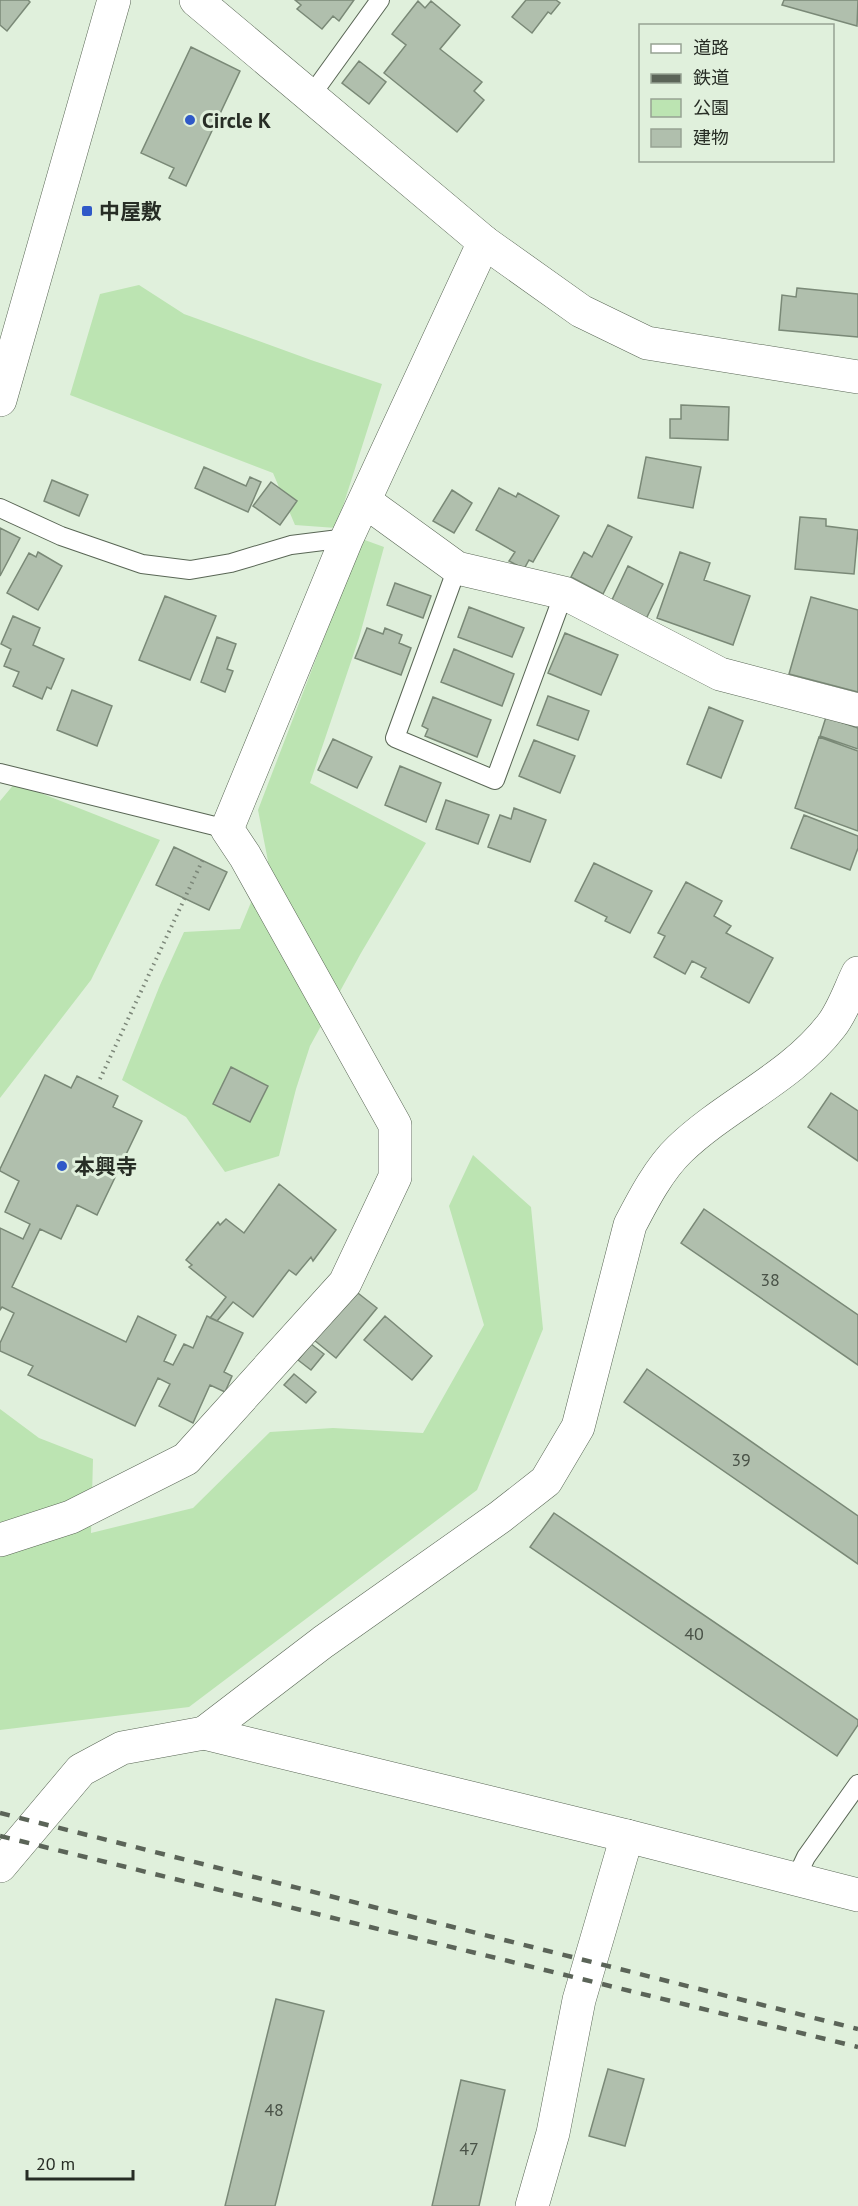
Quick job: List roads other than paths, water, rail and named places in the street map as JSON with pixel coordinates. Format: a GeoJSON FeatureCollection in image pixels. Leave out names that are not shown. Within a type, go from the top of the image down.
{"type":"FeatureCollection","features":[{"type":"Feature","properties":{"kind":"street"},"geometry":{"type":"LineString","coordinates":[[0,400],[114,0]]}},
{"type":"Feature","properties":{"kind":"street"},"geometry":{"type":"LineString","coordinates":[[196,0],[484,242],[581,311],[647,343],[858,377]]}},
{"type":"Feature","properties":{"kind":"street"},"geometry":{"type":"LineString","coordinates":[[0,1540],[71,1517],[186,1459],[345,1283],[395,1177],[395,1125],[246,856],[223,828],[347,538],[484,242]]}},
{"type":"Feature","properties":{"kind":"street"},"geometry":{"type":"LineString","coordinates":[[363,504],[377,510],[458,568],[564,593],[720,674],[858,710]]}},
{"type":"Feature","properties":{"kind":"street"},"geometry":{"type":"LineString","coordinates":[[204,1733],[323,1642],[500,1517],[546,1480],[579,1427],[630,1225],[645,1195],[678,1150],[729,1108],[799,1060],[832,1024],[858,973]]}},
{"type":"Feature","properties":{"kind":"street"},"geometry":{"type":"LineString","coordinates":[[0,1866],[81,1770],[122,1748],[204,1733],[858,1895]]}},
{"type":"Feature","properties":{"kind":"street"},"geometry":{"type":"LineString","coordinates":[[532,2206],[553,2133],[579,2000],[627,1836]]}},
{"type":"Feature","properties":{"kind":"lane"},"geometry":{"type":"LineString","coordinates":[[310,97],[380,0]]}},
{"type":"Feature","properties":{"kind":"lane"},"geometry":{"type":"LineString","coordinates":[[0,508],[61,536],[142,564],[190,570],[231,562],[291,545],[347,538]]}},
{"type":"Feature","properties":{"kind":"lane"},"geometry":{"type":"LineString","coordinates":[[458,568],[395,738],[495,780],[564,593]]}},
{"type":"Feature","properties":{"kind":"lane"},"geometry":{"type":"LineString","coordinates":[[0,773],[223,828]]}},
{"type":"Feature","properties":{"kind":"lane"},"geometry":{"type":"LineString","coordinates":[[796,1878],[806,1857],[858,1784]]}},
{"type":"Feature","properties":{"kind":"railway"},"geometry":{"type":"LineString","coordinates":[[0,1813],[858,2029]]}},
{"type":"Feature","properties":{"kind":"railway"},"geometry":{"type":"LineString","coordinates":[[0,1836],[858,2047]]}},
{"type":"Feature","properties":{"kind":"place","name":"Circle K"},"geometry":{"type":"Point","coordinates":[190,120]}},
{"type":"Feature","properties":{"kind":"place","name":"中屋敷"},"geometry":{"type":"Point","coordinates":[87,211]}},
{"type":"Feature","properties":{"kind":"place","name":"本興寺"},"geometry":{"type":"Point","coordinates":[62,1166]}}]}
